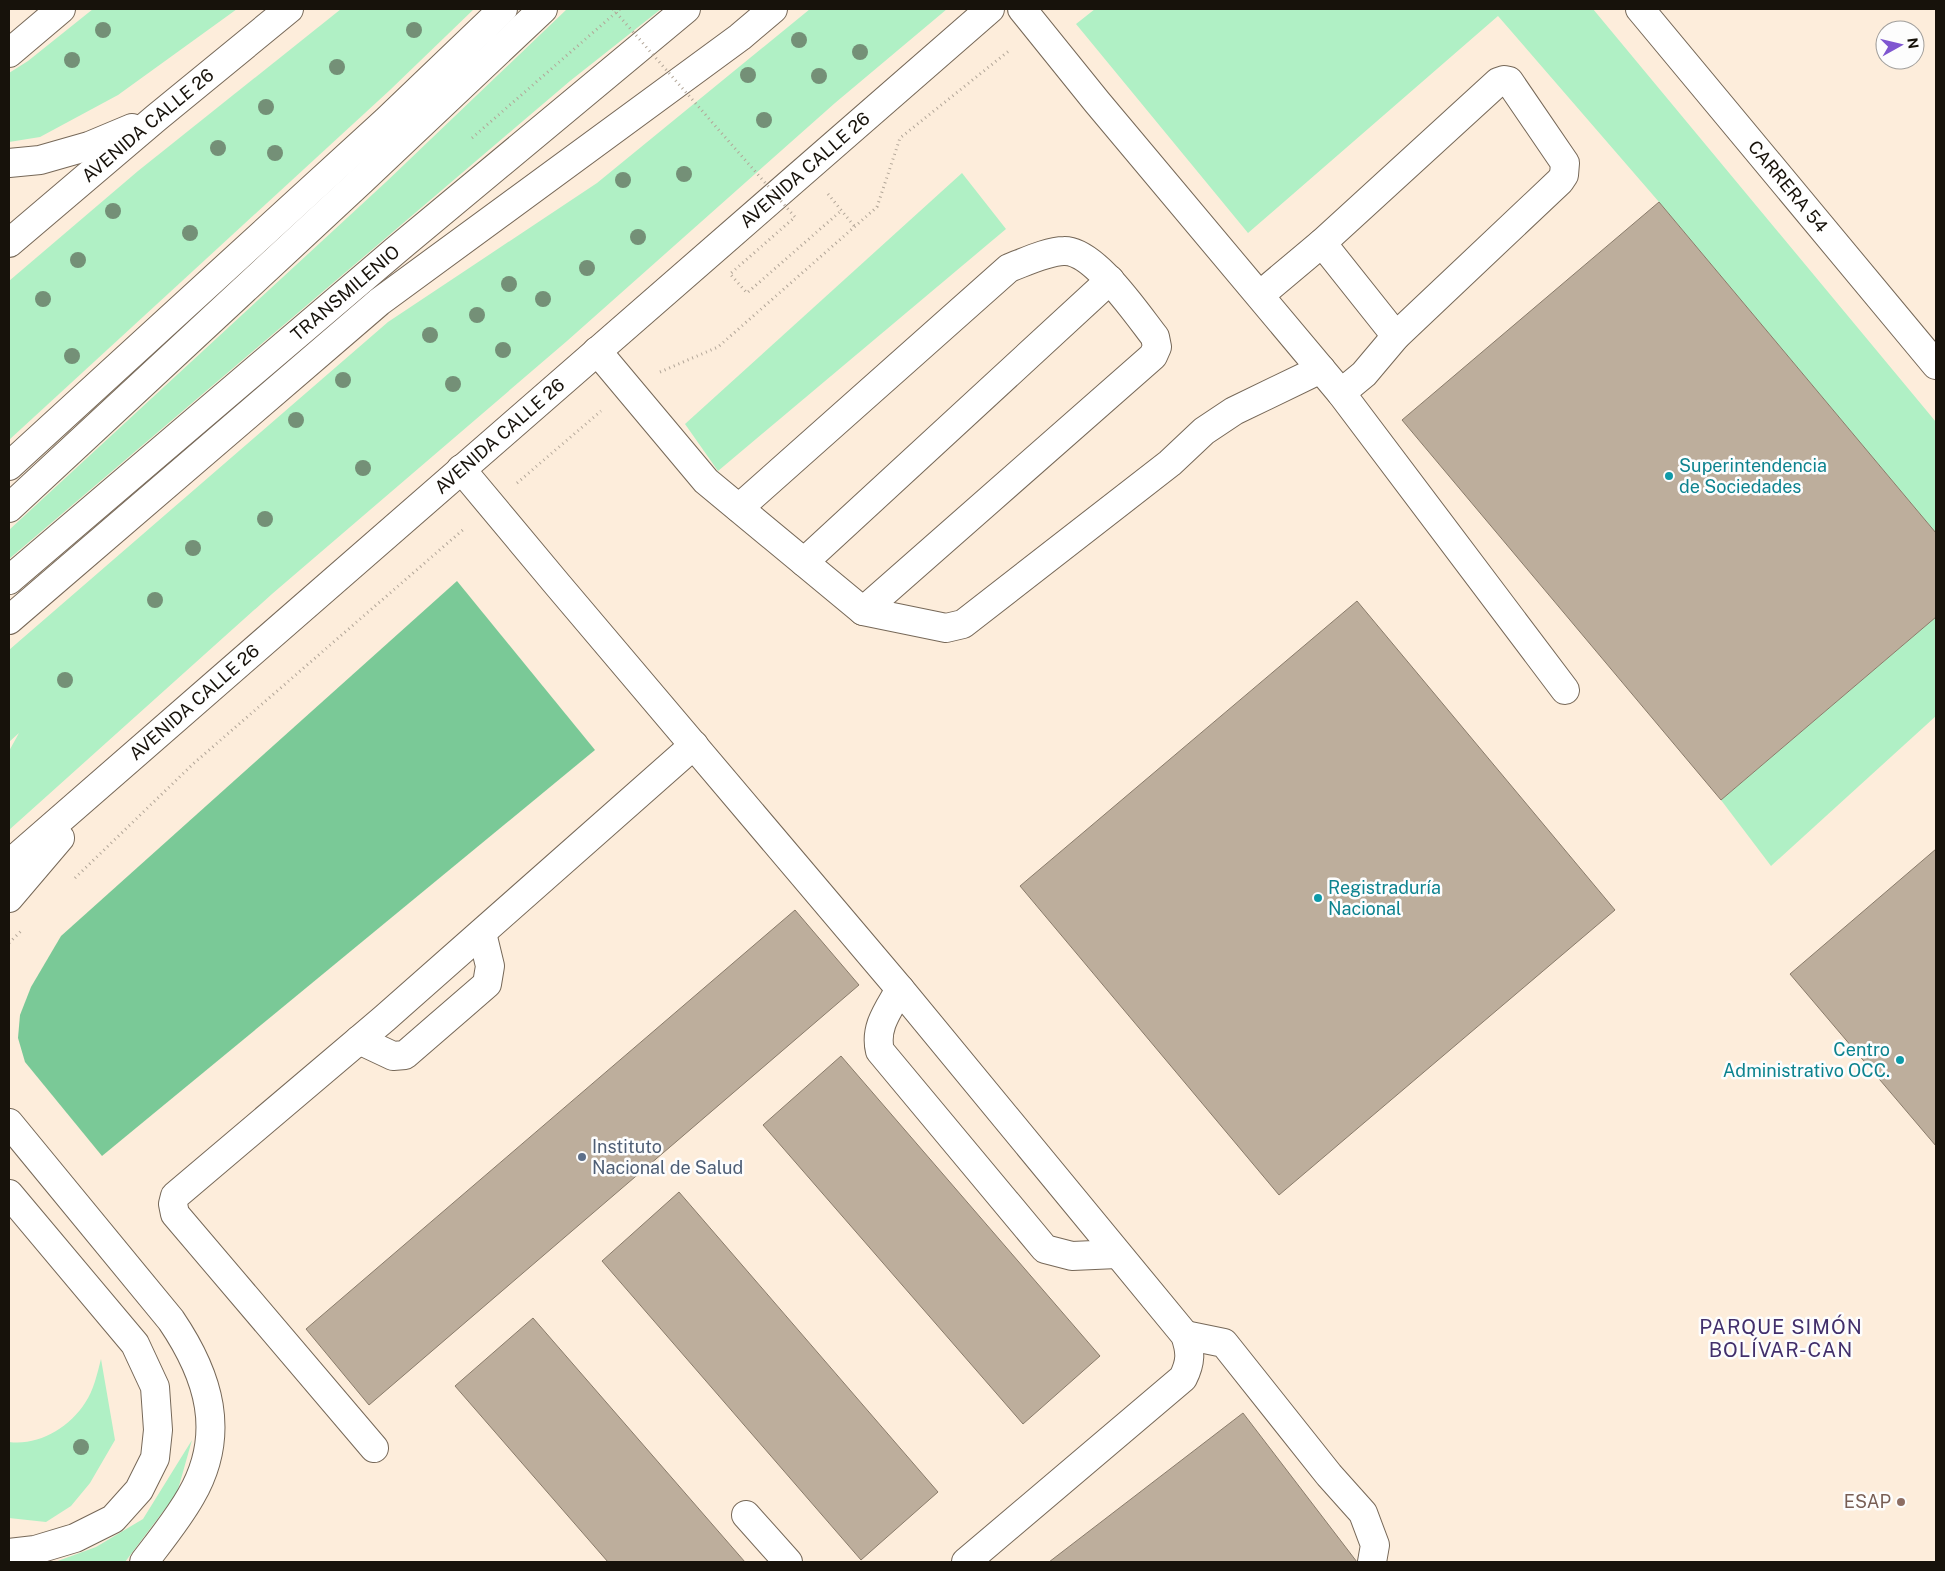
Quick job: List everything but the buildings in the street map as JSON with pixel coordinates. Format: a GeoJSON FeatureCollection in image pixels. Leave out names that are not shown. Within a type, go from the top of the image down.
{"type":"FeatureCollection","features":[{"type":"Feature","properties":{"kind":"main road"},"geometry":{"type":"LineString","coordinates":[[9,53],[61,9]]}},
{"type":"Feature","properties":{"kind":"main road","name":"AVENIDA CALLE 26"},"geometry":{"type":"LineString","coordinates":[[9,243],[156,118],[289,9]]}},
{"type":"Feature","properties":{"kind":"main road"},"geometry":{"type":"LineString","coordinates":[[9,466],[386,122],[503,9]]}},
{"type":"Feature","properties":{"kind":"main road"},"geometry":{"type":"LineString","coordinates":[[9,508],[542,9]]}},
{"type":"Feature","properties":{"kind":"main road","name":"TRANSMILENIO"},"geometry":{"type":"LineString","coordinates":[[9,580],[395,251],[686,9]]}},
{"type":"Feature","properties":{"kind":"main road"},"geometry":{"type":"LineString","coordinates":[[9,620],[379,302],[740,37],[773,9]]}},
{"type":"Feature","properties":{"kind":"main road","name":"AVENIDA CALLE 26"},"geometry":{"type":"LineString","coordinates":[[9,864],[990,9]]}},
{"type":"Feature","properties":{"kind":"main road","name":"CARRERA 54"},"geometry":{"type":"LineString","coordinates":[[1640,9],[1936,365]]}},
{"type":"Feature","properties":{"kind":"main road"},"geometry":{"type":"LineString","coordinates":[[1030,18],[1096,102],[1341,393],[1565,690]]}},
{"type":"Feature","properties":{"kind":"main road"},"geometry":{"type":"LineString","coordinates":[[1260,295],[1322,243],[1498,82],[1509,81],[1565,163],[1564,175],[1560,181],[1396,336],[1364,374],[1341,393]]}},
{"type":"Feature","properties":{"kind":"main road"},"geometry":{"type":"LineString","coordinates":[[9,163],[40,160],[89,146],[156,118]]}},
{"type":"Feature","properties":{"kind":"main road"},"geometry":{"type":"LineString","coordinates":[[1322,243],[1396,336]]}},
{"type":"Feature","properties":{"kind":"main road"},"geometry":{"type":"LineString","coordinates":[[739,508],[1009,268],[1062,251],[1072,251],[1084,257],[1110,280],[1155,336],[1156,347],[1153,356],[863,610]]}},
{"type":"Feature","properties":{"kind":"main road"},"geometry":{"type":"LineString","coordinates":[[804,562],[1110,280]]}},
{"type":"Feature","properties":{"kind":"main road"},"geometry":{"type":"LineString","coordinates":[[597,351],[706,480],[863,610],[946,628],[963,624],[1170,463],[1204,431],[1234,411],[1321,369]]}},
{"type":"Feature","properties":{"kind":"main road"},"geometry":{"type":"LineString","coordinates":[[462,469],[900,989],[1185,1335],[1191,1355],[1183,1378],[966,1562]]}},
{"type":"Feature","properties":{"kind":"main road"},"geometry":{"type":"LineString","coordinates":[[374,1448],[175,1214],[173,1204],[175,1196],[359,1040],[694,745]]}},
{"type":"Feature","properties":{"kind":"main road"},"geometry":{"type":"LineString","coordinates":[[9,898],[120,768]]}},
{"type":"Feature","properties":{"kind":"main road"},"geometry":{"type":"LineString","coordinates":[[359,1040],[393,1056],[405,1055],[487,984],[490,966],[482,932]]}},
{"type":"Feature","properties":{"kind":"main road"},"geometry":{"type":"LineString","coordinates":[[900,989],[880,1026],[877,1040],[880,1051],[1045,1249],[1072,1256],[1117,1254]]}},
{"type":"Feature","properties":{"kind":"main road"},"geometry":{"type":"LineString","coordinates":[[9,1123],[171,1320],[185,1341],[207,1391],[210,1420],[203,1471],[191,1497],[144,1562]]}},
{"type":"Feature","properties":{"kind":"main road"},"geometry":{"type":"LineString","coordinates":[[9,1194],[134,1344],[155,1387],[158,1430],[154,1458],[139,1490],[113,1519],[75,1538],[35,1550],[9,1552]]}},
{"type":"Feature","properties":{"kind":"main road"},"geometry":{"type":"LineString","coordinates":[[1185,1335],[1224,1344],[1329,1475],[1363,1513],[1375,1545],[1372,1562]]}},
{"type":"Feature","properties":{"kind":"main road"},"geometry":{"type":"LineString","coordinates":[[746,1515],[788,1562]]}},
{"type":"Feature","properties":{"kind":"path"},"geometry":{"type":"LineString","coordinates":[[612,9],[795,217],[730,274],[747,293],[842,210]]}},
{"type":"Feature","properties":{"kind":"path"},"geometry":{"type":"LineString","coordinates":[[68,884],[193,764],[628,388],[634,383],[718,347],[855,227],[877,207],[900,138],[1030,18]]}},
{"type":"Feature","properties":{"kind":"path"},"geometry":{"type":"LineString","coordinates":[[808,168],[855,227]]}},
{"type":"Feature","properties":{"kind":"path"},"geometry":{"type":"LineString","coordinates":[[9,943],[22,930]]}},
{"type":"Feature","properties":{"kind":"green space"},"geometry":{"type":"Polygon","coordinates":[[[93,9],[237,9],[118,95],[40,137],[9,142],[9,73],[28,61],[93,9]]]}},
{"type":"Feature","properties":{"kind":"green space"},"geometry":{"type":"Polygon","coordinates":[[[341,9],[474,9],[390,90],[9,440],[9,281],[138,171],[341,9]]]}},
{"type":"Feature","properties":{"kind":"green space"},"geometry":{"type":"Polygon","coordinates":[[[567,9],[661,9],[570,81],[9,559],[9,530],[386,182],[567,9]]]}},
{"type":"Feature","properties":{"kind":"green space"},"geometry":{"type":"Polygon","coordinates":[[[810,9],[947,9],[835,103],[567,341],[272,594],[9,830],[9,751],[19,733],[9,742],[9,650],[388,322],[597,183],[810,9]]]}},
{"type":"Feature","properties":{"kind":"green space"},"geometry":{"type":"Polygon","coordinates":[[[1095,9],[1593,9],[1936,422],[1936,533],[1659,202],[1498,16],[1248,233],[1076,24],[1095,9]]]}},
{"type":"Feature","properties":{"kind":"green space"},"geometry":{"type":"Polygon","coordinates":[[[962,173],[1006,229],[718,471],[685,424],[962,173]]]}},
{"type":"Feature","properties":{"kind":"green space"},"geometry":{"type":"Polygon","coordinates":[[[457,581],[595,750],[102,1156],[25,1062],[18,1038],[20,1015],[31,987],[61,936],[457,581]]]}},
{"type":"Feature","properties":{"kind":"green space"},"geometry":{"type":"Polygon","coordinates":[[[1936,617],[1936,716],[1771,866],[1721,800],[1936,617]]]}},
{"type":"Feature","properties":{"kind":"green space"},"geometry":{"type":"Polygon","coordinates":[[[101,1359],[115,1440],[90,1483],[71,1506],[46,1522],[9,1518],[9,1442],[31,1441],[42,1438],[62,1427],[70,1420],[91,1393],[101,1359]]]}},
{"type":"Feature","properties":{"kind":"green space"},"geometry":{"type":"Polygon","coordinates":[[[192,1440],[177,1493],[125,1562],[55,1562],[96,1547],[143,1519],[192,1440]]]}},
{"type":"Feature","properties":{"kind":"place","name":"Superintendencia de Sociedades"},"geometry":{"type":"Point","coordinates":[1669,476]}},
{"type":"Feature","properties":{"kind":"place","name":"Registraduría Nacional"},"geometry":{"type":"Point","coordinates":[1318,898]}},
{"type":"Feature","properties":{"kind":"place","name":"Centro Administrativo OCC."},"geometry":{"type":"Point","coordinates":[1900,1060]}},
{"type":"Feature","properties":{"kind":"place","name":"Instituto Nacional de Salud"},"geometry":{"type":"Point","coordinates":[582,1157]}},
{"type":"Feature","properties":{"kind":"place","name":"ESAP"},"geometry":{"type":"Point","coordinates":[1901,1502]}},
{"type":"Feature","properties":{"kind":"district","name":"PARQUE SIMÓN BOLÍVAR-CAN"},"geometry":{"type":"Point","coordinates":[1781,1338]}}]}
